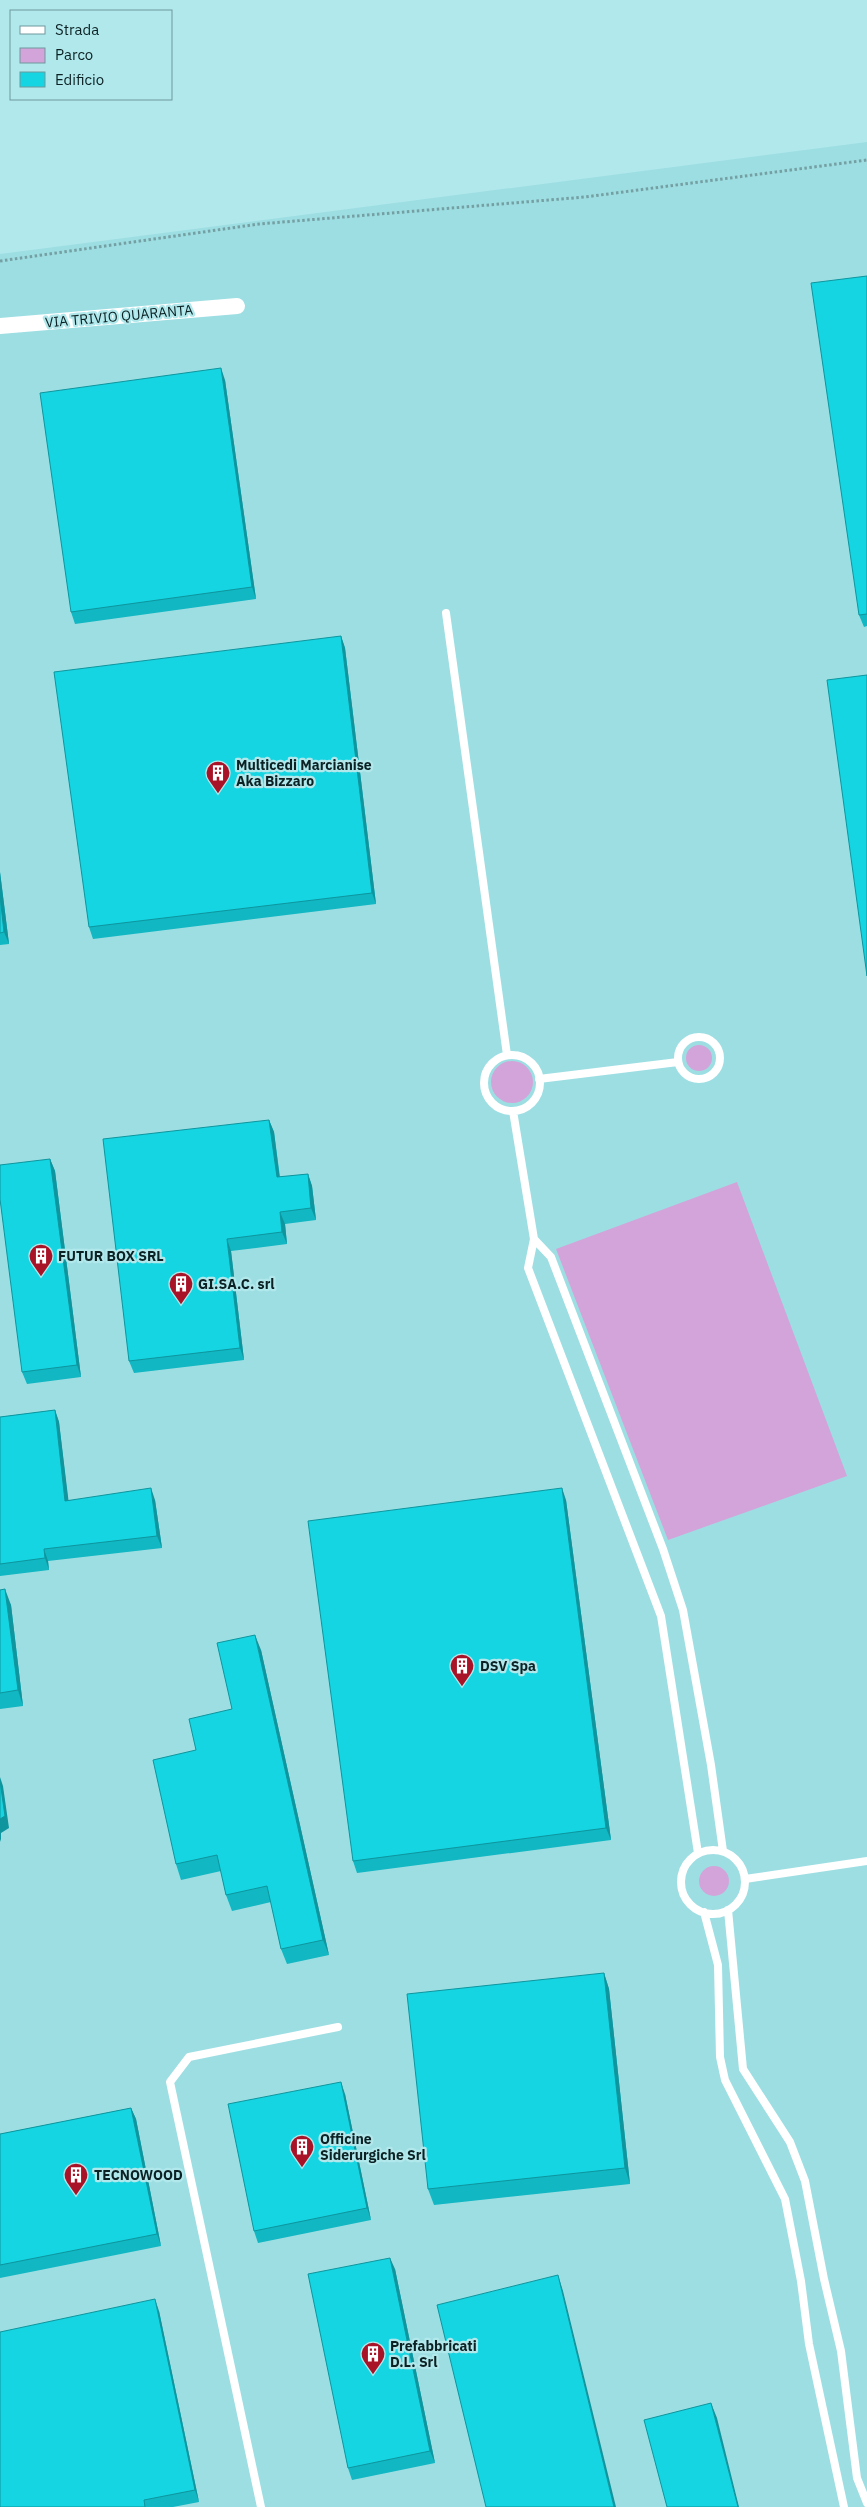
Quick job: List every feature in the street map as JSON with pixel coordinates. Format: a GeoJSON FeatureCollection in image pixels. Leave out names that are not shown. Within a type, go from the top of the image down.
{"type":"FeatureCollection","features":[{"type":"Feature","properties":{"kind":"street","name":"VIA TRIVIO QUARANTA"},"geometry":{"type":"LineString","coordinates":[[0,326],[237,306]]}},
{"type":"Feature","properties":{"kind":"lane"},"geometry":{"type":"LineString","coordinates":[[446,613],[507,1055]]}},
{"type":"Feature","properties":{"kind":"lane"},"geometry":{"type":"LineString","coordinates":[[697,1037],[710,1040],[719,1051],[720,1064],[712,1075],[699,1079],[686,1074],[678,1062],[680,1049],[684,1043],[697,1037]]}},
{"type":"Feature","properties":{"kind":"lane"},"geometry":{"type":"LineString","coordinates":[[507,1055],[525,1058],[537,1071],[539,1079],[539,1088],[531,1103],[514,1111],[504,1110],[495,1106],[484,1090],[486,1071],[499,1058],[507,1055]]}},
{"type":"Feature","properties":{"kind":"lane"},"geometry":{"type":"LineString","coordinates":[[539,1079],[678,1062]]}},
{"type":"Feature","properties":{"kind":"lane"},"geometry":{"type":"LineString","coordinates":[[514,1111],[534,1240],[528,1268],[661,1616],[698,1853]]}},
{"type":"Feature","properties":{"kind":"lane"},"geometry":{"type":"LineString","coordinates":[[534,1240],[551,1257],[663,1549],[683,1610],[711,1765],[723,1851]]}},
{"type":"Feature","properties":{"kind":"lane"},"geometry":{"type":"LineString","coordinates":[[714,1849],[723,1851],[738,1861],[745,1878],[742,1897],[728,1910],[712,1914],[694,1908],[682,1890],[681,1879],[684,1869],[689,1860],[698,1853],[714,1849]]}},
{"type":"Feature","properties":{"kind":"lane"},"geometry":{"type":"LineString","coordinates":[[745,1878],[867,1861]]}},
{"type":"Feature","properties":{"kind":"lane"},"geometry":{"type":"LineString","coordinates":[[728,1910],[743,2069],[790,2142],[805,2181],[824,2279],[841,2351],[857,2478],[867,2503]]}},
{"type":"Feature","properties":{"kind":"lane"},"geometry":{"type":"LineString","coordinates":[[704,1912],[718,1965],[720,2057],[725,2080],[785,2198],[801,2282],[809,2344],[844,2507]]}},
{"type":"Feature","properties":{"kind":"lane"},"geometry":{"type":"LineString","coordinates":[[261,2507],[170,2082],[189,2057],[338,2027]]}},
{"type":"Feature","properties":{"kind":"path"},"geometry":{"type":"LineString","coordinates":[[0,261],[259,224],[585,197],[867,160]]}},
{"type":"Feature","properties":{"kind":"shaded area"},"geometry":{"type":"Polygon","coordinates":[[[867,142],[867,2507],[0,2507],[0,254],[867,142]]]}},
{"type":"Feature","properties":{"kind":"green space"},"geometry":{"type":"Polygon","coordinates":[[[699,1045],[708,1049],[712,1058],[708,1067],[699,1071],[690,1067],[686,1058],[690,1049],[699,1045]]]}},
{"type":"Feature","properties":{"kind":"green space"},"geometry":{"type":"Polygon","coordinates":[[[512,1061],[527,1067],[533,1082],[527,1097],[512,1103],[497,1097],[491,1082],[497,1067],[512,1061]]]}},
{"type":"Feature","properties":{"kind":"green space"},"geometry":{"type":"Polygon","coordinates":[[[737,1182],[847,1476],[668,1540],[556,1249],[737,1182]]]}},
{"type":"Feature","properties":{"kind":"green space"},"geometry":{"type":"Polygon","coordinates":[[[714,1866],[720,1867],[728,1875],[728,1887],[720,1895],[714,1896],[708,1895],[700,1887],[699,1881],[700,1875],[708,1867],[714,1866]]]}},
{"type":"Feature","properties":{"kind":"building"},"geometry":{"type":"Polygon","coordinates":[[[867,276],[867,614],[859,615],[811,283],[867,276]]]}},
{"type":"Feature","properties":{"kind":"building"},"geometry":{"type":"Polygon","coordinates":[[[221,368],[252,587],[71,612],[40,393],[221,368]]]}},
{"type":"Feature","properties":{"kind":"building","name":"Multicedi Marcianise Aka Bizzaro"},"geometry":{"type":"Polygon","coordinates":[[[341,636],[372,893],[89,927],[54,672],[341,636]]]}},
{"type":"Feature","properties":{"kind":"building"},"geometry":{"type":"Polygon","coordinates":[[[867,675],[867,976],[827,680],[867,675]]]}},
{"type":"Feature","properties":{"kind":"building"},"geometry":{"type":"Polygon","coordinates":[[[0,896],[4,932],[0,933],[0,896]]]}},
{"type":"Feature","properties":{"kind":"building","name":"GI.SA.C. srl"},"geometry":{"type":"Polygon","coordinates":[[[269,1120],[277,1177],[308,1174],[311,1208],[280,1212],[282,1232],[227,1239],[240,1348],[129,1361],[103,1139],[269,1120]]]}},
{"type":"Feature","properties":{"kind":"building","name":"FUTUR BOX SRL"},"geometry":{"type":"Polygon","coordinates":[[[50,1159],[77,1365],[22,1372],[0,1199],[0,1165],[50,1159]]]}},
{"type":"Feature","properties":{"kind":"building"},"geometry":{"type":"Polygon","coordinates":[[[55,1410],[65,1501],[151,1488],[157,1536],[44,1549],[45,1558],[0,1564],[0,1417],[55,1410]]]}},
{"type":"Feature","properties":{"kind":"building","name":"DSV Spa"},"geometry":{"type":"Polygon","coordinates":[[[562,1488],[606,1828],[353,1861],[308,1521],[562,1488]]]}},
{"type":"Feature","properties":{"kind":"building"},"geometry":{"type":"Polygon","coordinates":[[[5,1589],[18,1690],[0,1693],[0,1590],[5,1589]]]}},
{"type":"Feature","properties":{"kind":"building"},"geometry":{"type":"Polygon","coordinates":[[[255,1635],[323,1940],[281,1949],[267,1886],[226,1895],[217,1855],[176,1864],[153,1760],[196,1750],[189,1719],[232,1709],[217,1643],[255,1635]]]}},
{"type":"Feature","properties":{"kind":"building"},"geometry":{"type":"Polygon","coordinates":[[[0,1781],[5,1816],[0,1819],[0,1781]]]}},
{"type":"Feature","properties":{"kind":"building"},"geometry":{"type":"Polygon","coordinates":[[[604,1973],[625,2168],[428,2189],[407,1994],[604,1973]]]}},
{"type":"Feature","properties":{"kind":"building","name":"Officine Siderurgiche Srl"},"geometry":{"type":"Polygon","coordinates":[[[341,2082],[367,2208],[254,2231],[228,2104],[341,2082]]]}},
{"type":"Feature","properties":{"kind":"building","name":"TECNOWOOD"},"geometry":{"type":"Polygon","coordinates":[[[131,2108],[157,2234],[0,2265],[0,2134],[131,2108]]]}},
{"type":"Feature","properties":{"kind":"building","name":"Prefabbricati D.L. Srl"},"geometry":{"type":"Polygon","coordinates":[[[390,2258],[430,2451],[348,2468],[308,2274],[390,2258]]]}},
{"type":"Feature","properties":{"kind":"building"},"geometry":{"type":"Polygon","coordinates":[[[558,2275],[614,2507],[486,2507],[437,2305],[558,2275]]]}},
{"type":"Feature","properties":{"kind":"building"},"geometry":{"type":"Polygon","coordinates":[[[155,2299],[195,2490],[144,2500],[145,2507],[0,2507],[0,2332],[155,2299]]]}},
{"type":"Feature","properties":{"kind":"building"},"geometry":{"type":"Polygon","coordinates":[[[711,2403],[738,2507],[667,2507],[644,2420],[711,2403]]]}},
{"type":"Feature","properties":{"kind":"place","name":"Multicedi Marcianise Aka Bizzaro"},"geometry":{"type":"Point","coordinates":[218,794]}},
{"type":"Feature","properties":{"kind":"place","name":"FUTUR BOX SRL"},"geometry":{"type":"Point","coordinates":[41,1277]}},
{"type":"Feature","properties":{"kind":"place","name":"GI.SA.C. srl"},"geometry":{"type":"Point","coordinates":[181,1305]}},
{"type":"Feature","properties":{"kind":"place","name":"DSV Spa"},"geometry":{"type":"Point","coordinates":[462,1687]}},
{"type":"Feature","properties":{"kind":"place","name":"Officine Siderurgiche Srl"},"geometry":{"type":"Point","coordinates":[302,2168]}},
{"type":"Feature","properties":{"kind":"place","name":"TECNOWOOD"},"geometry":{"type":"Point","coordinates":[76,2196]}},
{"type":"Feature","properties":{"kind":"place","name":"Prefabbricati D.L. Srl"},"geometry":{"type":"Point","coordinates":[373,2375]}}]}
